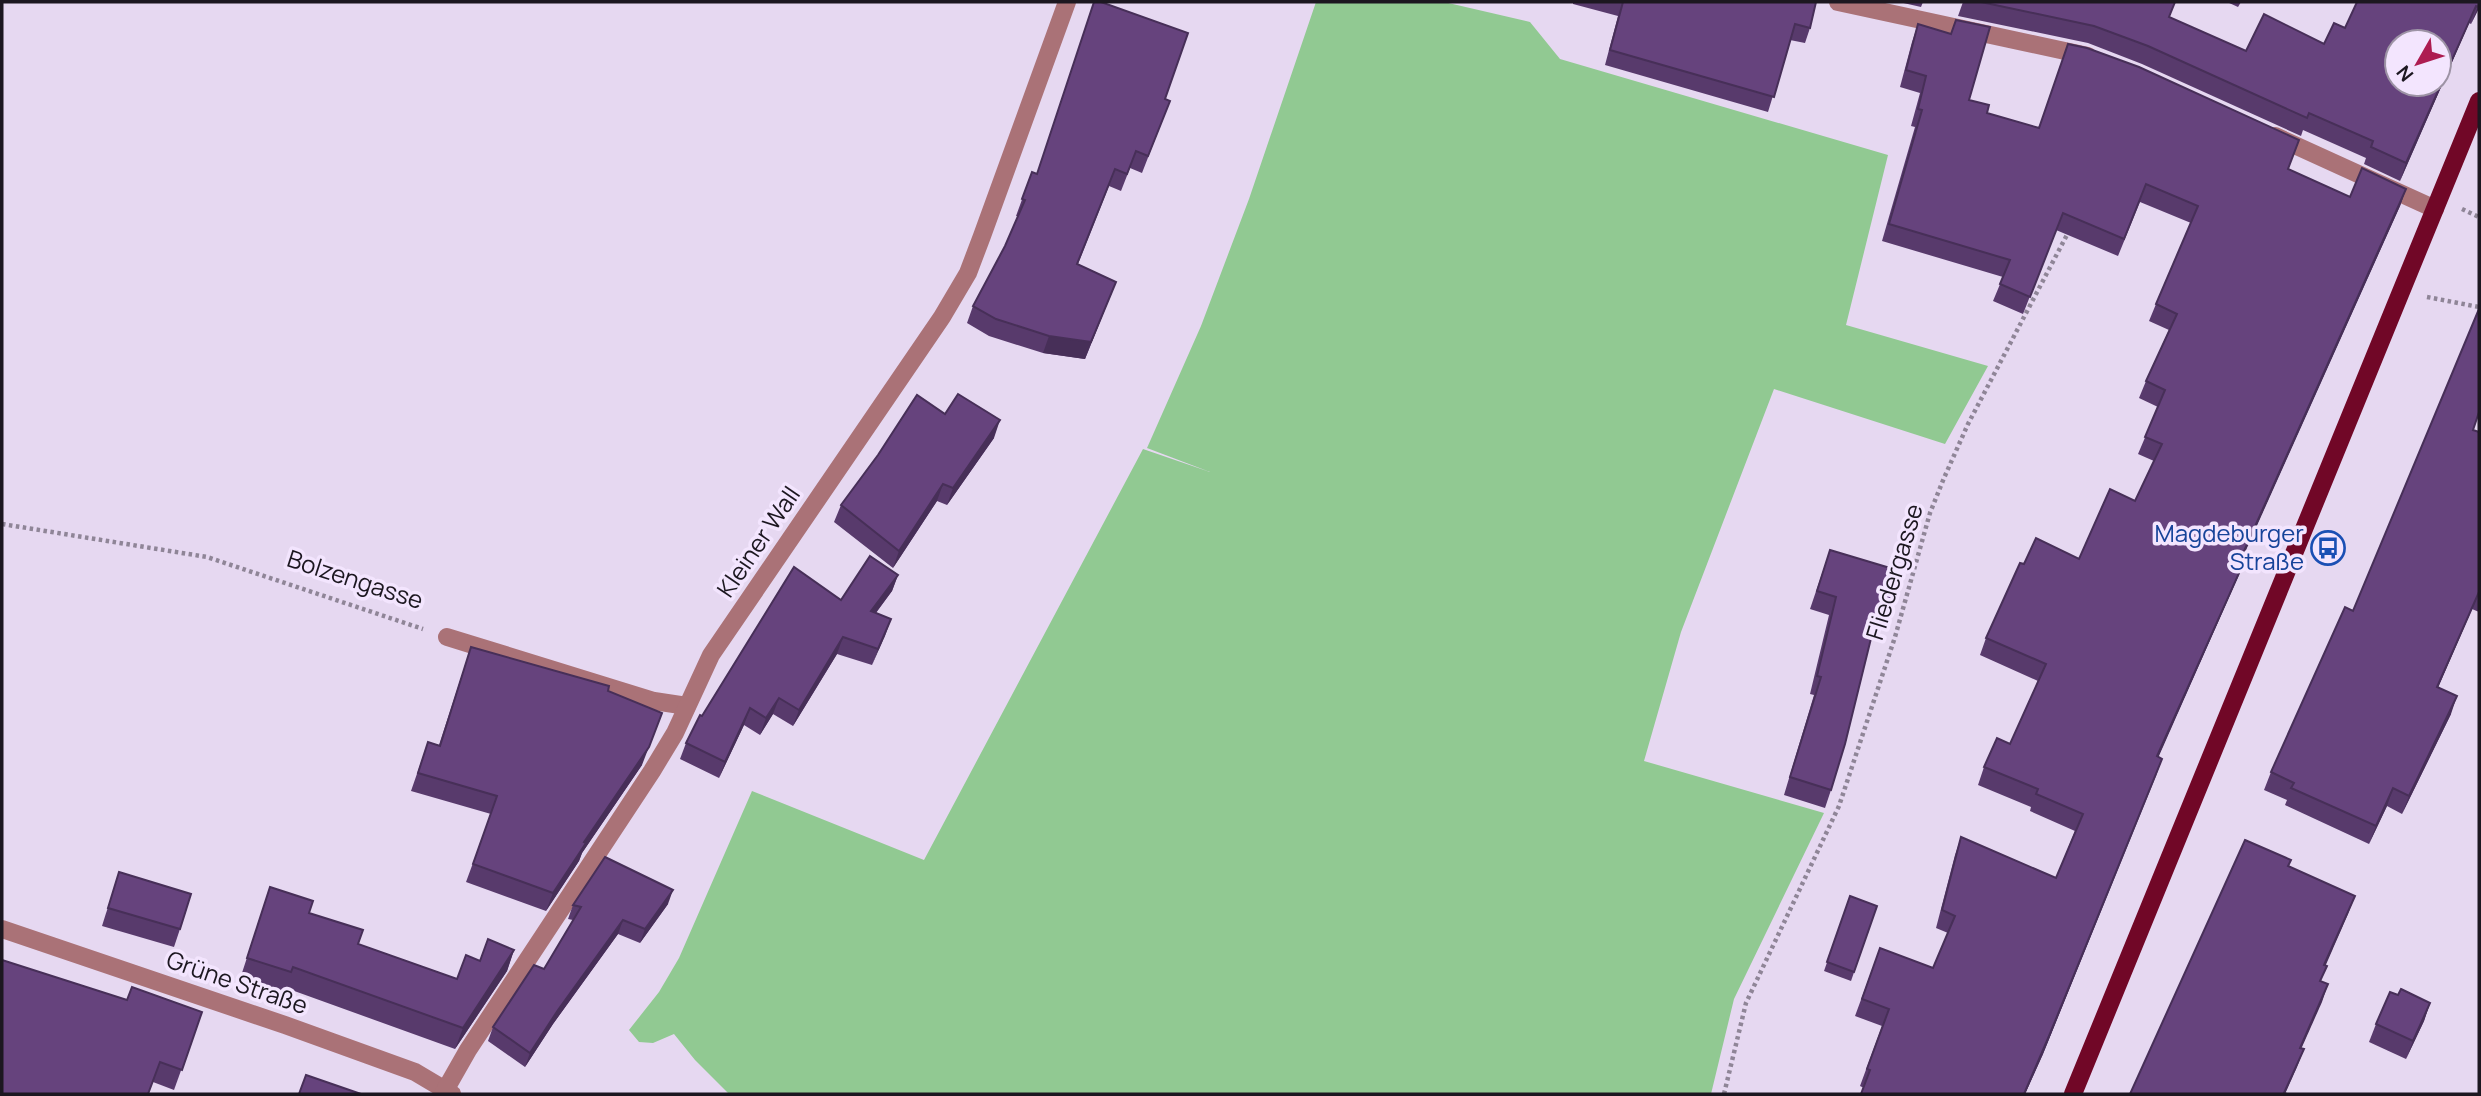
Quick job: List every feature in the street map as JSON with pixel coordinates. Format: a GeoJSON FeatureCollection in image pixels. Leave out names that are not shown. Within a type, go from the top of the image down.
{"type":"FeatureCollection","features":[{"type":"Feature","properties":{"kind":"main road"},"geometry":{"type":"LineString","coordinates":[[2073,1094],[2479,101]]}},
{"type":"Feature","properties":{"kind":"street","name":"Kleiner Wall"},"geometry":{"type":"LineString","coordinates":[[447,1093],[468,1050],[675,733],[711,655],[942,317],[968,273],[1067,2]]}},
{"type":"Feature","properties":{"kind":"street"},"geometry":{"type":"LineString","coordinates":[[1838,2],[2084,54],[2105,62]]}},
{"type":"Feature","properties":{"kind":"street"},"geometry":{"type":"LineString","coordinates":[[2265,131],[2435,209]]}},
{"type":"Feature","properties":{"kind":"street"},"geometry":{"type":"LineString","coordinates":[[447,638],[654,701],[687,706]]}},
{"type":"Feature","properties":{"kind":"street","name":"Grüne Straße"},"geometry":{"type":"LineString","coordinates":[[2,929],[415,1072],[447,1093]]}},
{"type":"Feature","properties":{"kind":"path","name":"Fliedergasse"},"geometry":{"type":"LineString","coordinates":[[1724,1094],[1746,1003],[1839,806],[1895,636],[1939,489],[1968,424],[2074,220]]}},
{"type":"Feature","properties":{"kind":"path"},"geometry":{"type":"LineString","coordinates":[[2404,288],[2432,299],[2479,307]]}},
{"type":"Feature","properties":{"kind":"path","name":"Bolzengasse"},"geometry":{"type":"LineString","coordinates":[[2,524],[207,557],[447,638]]}},
{"type":"Feature","properties":{"kind":"green space"},"geometry":{"type":"Polygon","coordinates":[[[1316,2],[1444,2],[1530,22],[1560,59],[1888,155],[1846,325],[1988,366],[1945,444],[1774,389],[1681,632],[1644,761],[1824,813],[1734,999],[1711,1094],[729,1094],[674,1034],[653,1043],[639,1042],[629,1030],[659,992],[679,958],[752,791],[924,860],[1143,449],[1210,472],[1147,448],[1201,326],[1249,199],[1316,2]]]}},
{"type":"Feature","properties":{"kind":"building"},"geometry":{"type":"Polygon","coordinates":[[[1094,2],[1101,2],[1188,33],[1165,99],[1170,101],[1148,156],[1136,151],[1127,174],[1115,169],[1077,264],[1116,282],[1091,342],[1049,336],[996,319],[973,306],[1005,246],[1025,200],[1022,199],[1032,172],[1037,174],[1094,2]]]}},
{"type":"Feature","properties":{"kind":"building"},"geometry":{"type":"Polygon","coordinates":[[[1623,2],[1816,2],[1810,28],[1795,24],[1774,97],[1610,50],[1623,2]]]}},
{"type":"Feature","properties":{"kind":"building"},"geometry":{"type":"Polygon","coordinates":[[[1981,2],[2175,2],[2169,17],[2246,51],[2264,14],[2324,44],[2334,23],[2345,28],[2357,2],[2479,2],[2453,58],[2453,28],[2383,28],[2383,98],[2435,98],[2406,163],[2371,147],[2373,141],[2309,113],[2307,118],[2148,46],[2094,26],[1981,2]]]}},
{"type":"Feature","properties":{"kind":"building"},"geometry":{"type":"Polygon","coordinates":[[[1956,20],[1990,27],[1969,100],[1989,105],[1987,113],[2039,128],[2068,44],[2139,67],[2299,140],[2288,169],[2350,197],[2362,168],[2406,189],[2244,551],[2248,553],[2157,756],[2162,759],[2024,1094],[1861,1094],[1870,1070],[1867,1069],[1889,1009],[1862,999],[1880,948],[1933,968],[1955,916],[1942,910],[1961,837],[2056,878],[2083,814],[2036,794],[2038,789],[1984,767],[1997,738],[2010,744],[2046,664],[1986,638],[2020,563],[2024,564],[2036,538],[2079,559],[2110,489],[2135,501],[2162,444],[2145,437],[2165,390],[2146,381],[2177,314],[2156,304],[2198,206],[2146,184],[2124,239],[2063,213],[2030,297],[2000,284],[2010,260],[1889,224],[1922,110],[1918,109],[1926,76],[1906,70],[1918,24],[1951,34],[1956,20]]]}},
{"type":"Feature","properties":{"kind":"building"},"geometry":{"type":"Polygon","coordinates":[[[2479,309],[2479,412],[2473,430],[2479,432],[2479,592],[2437,687],[2457,696],[2409,796],[2393,788],[2376,826],[2291,788],[2294,783],[2271,772],[2345,607],[2353,611],[2479,309]]]}},
{"type":"Feature","properties":{"kind":"building"},"geometry":{"type":"Polygon","coordinates":[[[958,394],[1000,420],[953,488],[943,484],[899,551],[841,505],[917,395],[945,414],[958,394]]]}},
{"type":"Feature","properties":{"kind":"building"},"geometry":{"type":"Polygon","coordinates":[[[1830,550],[1900,571],[1887,612],[1878,610],[1831,790],[1790,777],[1821,677],[1817,676],[1836,597],[1817,591],[1830,550]]]}},
{"type":"Feature","properties":{"kind":"building"},"geometry":{"type":"Polygon","coordinates":[[[870,556],[898,575],[871,611],[891,619],[878,649],[843,637],[799,710],[779,698],[766,718],[750,708],[725,762],[686,743],[700,715],[702,716],[794,567],[841,600],[870,556]]]}},
{"type":"Feature","properties":{"kind":"building"},"geometry":{"type":"Polygon","coordinates":[[[471,647],[609,686],[608,691],[662,713],[649,747],[584,842],[586,843],[553,893],[473,864],[497,796],[418,773],[428,742],[440,746],[471,647]]]}},
{"type":"Feature","properties":{"kind":"building"},"geometry":{"type":"Polygon","coordinates":[[[2245,840],[2291,860],[2288,866],[2355,896],[2324,965],[2327,966],[2320,981],[2328,984],[2300,1048],[2304,1049],[2284,1093],[2287,1094],[2130,1094],[2245,840]]]}},
{"type":"Feature","properties":{"kind":"building"},"geometry":{"type":"Polygon","coordinates":[[[605,857],[673,890],[645,929],[623,920],[530,1053],[493,1027],[534,965],[544,969],[581,907],[573,905],[605,857]]]}},
{"type":"Feature","properties":{"kind":"building"},"geometry":{"type":"Polygon","coordinates":[[[119,872],[191,894],[180,929],[108,908],[119,872]]]}},
{"type":"Feature","properties":{"kind":"building"},"geometry":{"type":"Polygon","coordinates":[[[270,887],[313,901],[309,913],[363,930],[358,944],[457,979],[466,955],[480,961],[488,939],[514,950],[463,1028],[293,967],[291,972],[247,958],[270,887]]]}},
{"type":"Feature","properties":{"kind":"building"},"geometry":{"type":"Polygon","coordinates":[[[1850,896],[1877,906],[1854,972],[1827,962],[1850,896]]]}},
{"type":"Feature","properties":{"kind":"building"},"geometry":{"type":"Polygon","coordinates":[[[2,960],[127,1000],[132,987],[202,1012],[182,1070],[160,1062],[148,1094],[2,1094],[2,960]]]}},
{"type":"Feature","properties":{"kind":"building"},"geometry":{"type":"Polygon","coordinates":[[[2401,989],[2430,1003],[2413,1041],[2376,1024],[2390,992],[2398,995],[2401,989]]]}},
{"type":"Feature","properties":{"kind":"building"},"geometry":{"type":"Polygon","coordinates":[[[306,1075],[361,1094],[299,1094],[306,1075]]]}},
{"type":"Feature","properties":{"kind":"place","name":"Magdeburger Straße"},"geometry":{"type":"Point","coordinates":[2328,548]}}]}
